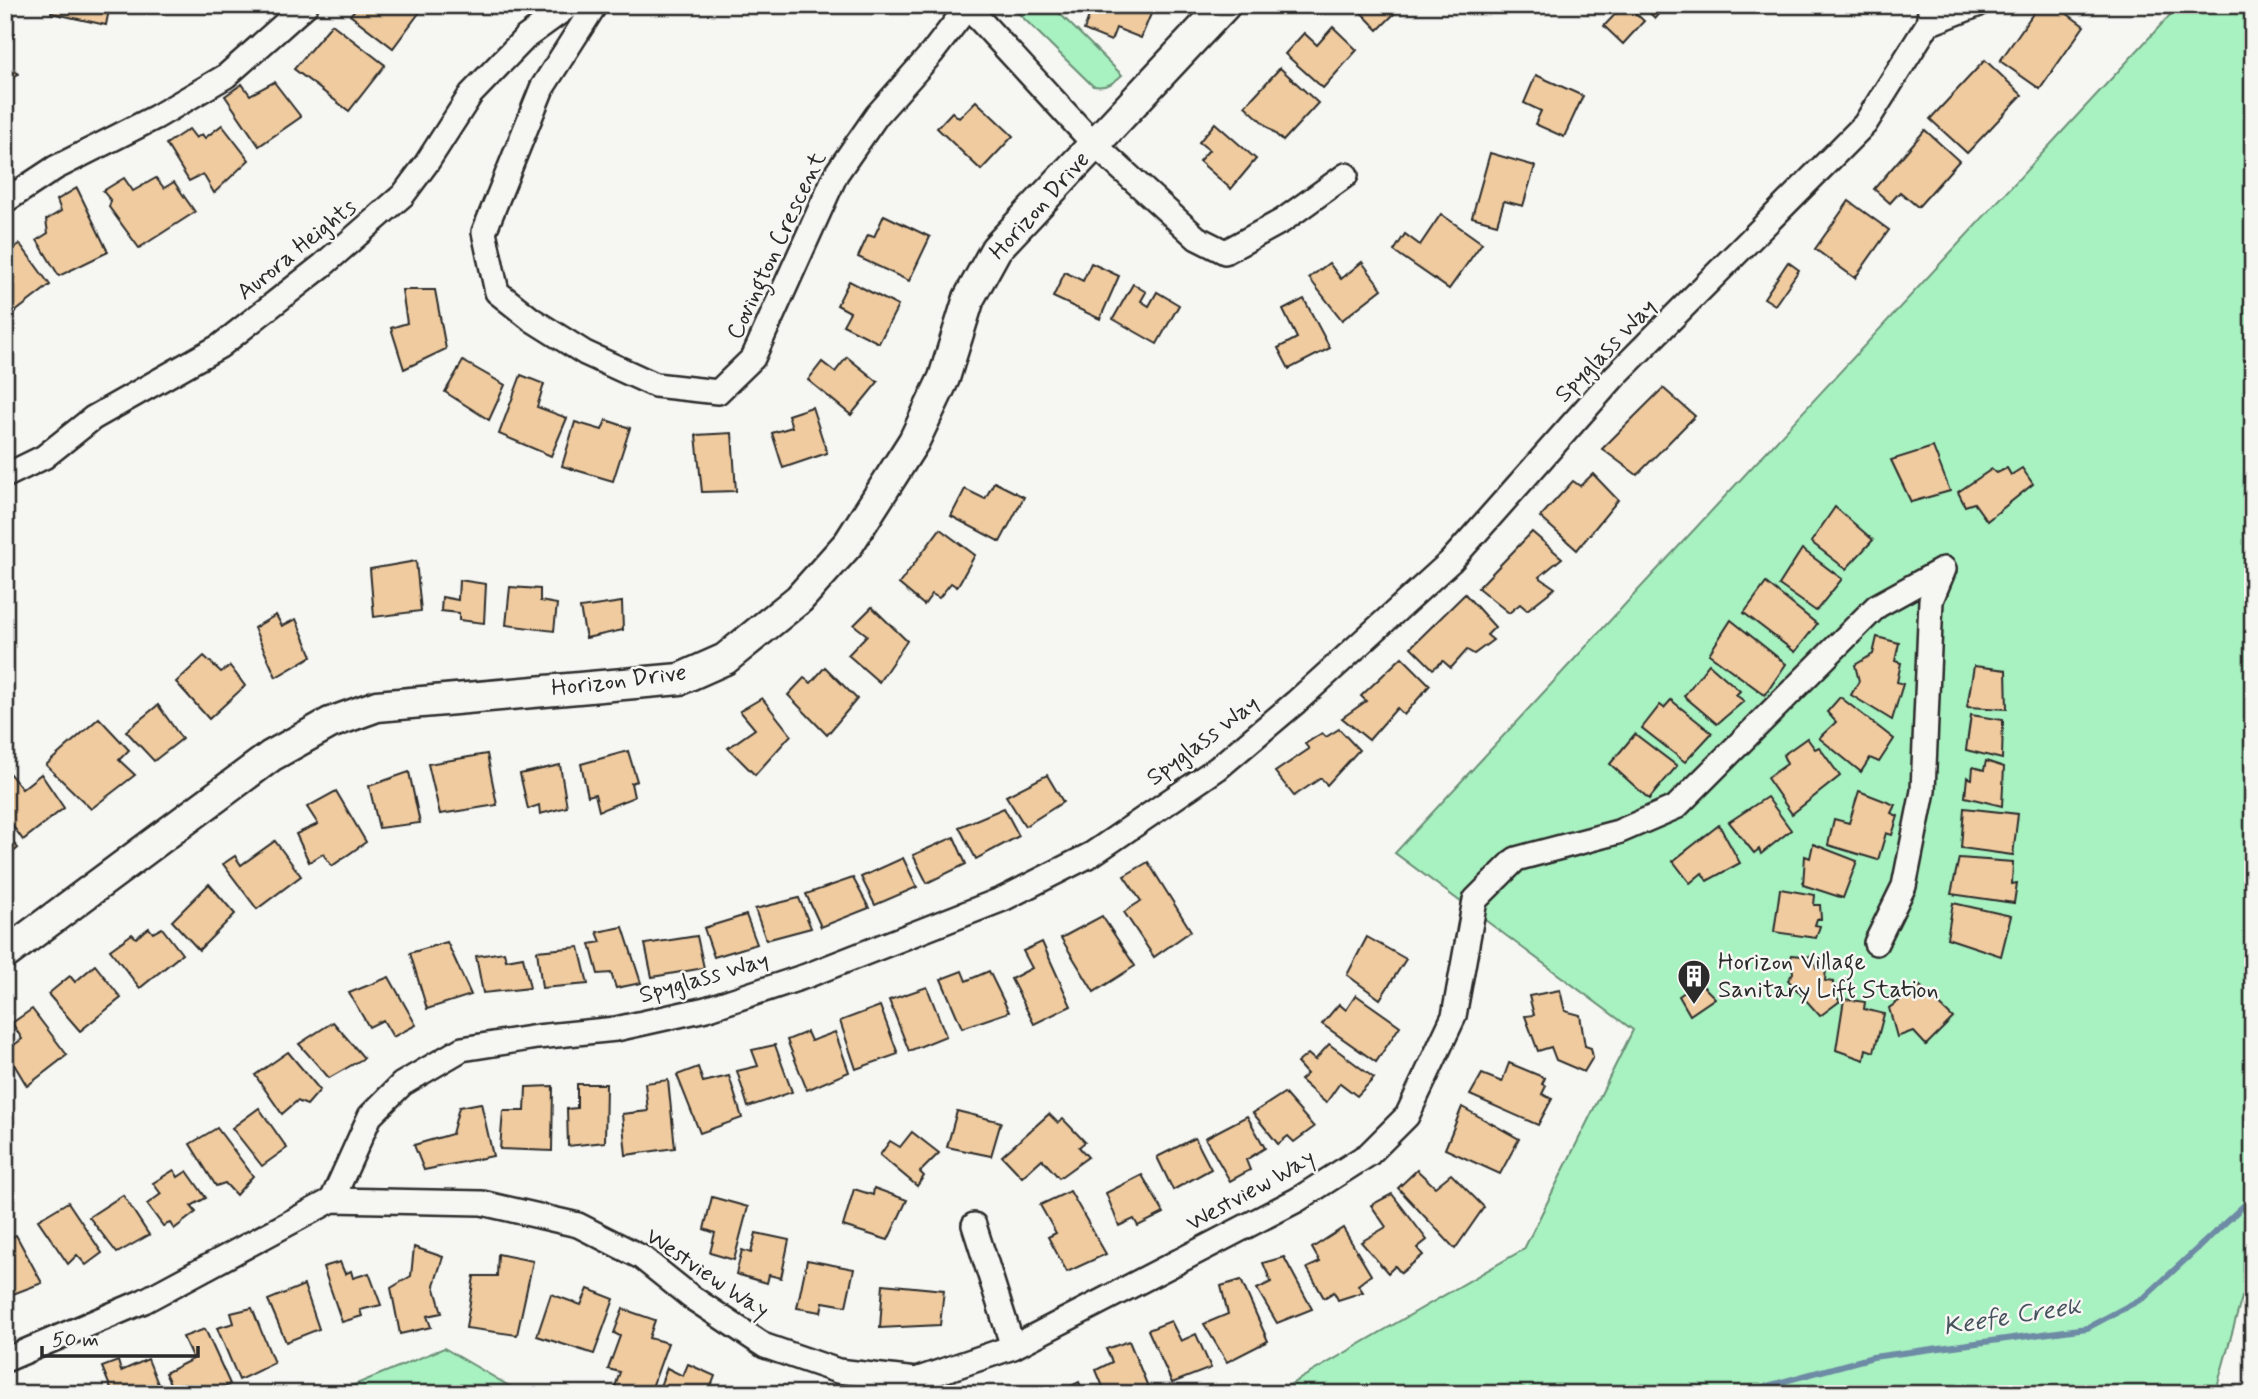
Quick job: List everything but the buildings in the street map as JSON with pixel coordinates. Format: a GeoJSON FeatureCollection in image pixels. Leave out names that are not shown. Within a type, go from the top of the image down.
{"type":"FeatureCollection","features":[{"type":"Feature","properties":{"kind":"street"},"geometry":{"type":"LineString","coordinates":[[5,201],[55,168],[156,117],[226,75],[306,5]]}},
{"type":"Feature","properties":{"kind":"street","name":"Aurora Heights"},"geometry":{"type":"LineString","coordinates":[[5,476],[44,457],[93,418],[219,346],[323,265],[404,195],[471,94],[526,37],[570,5]]}},
{"type":"Feature","properties":{"kind":"street","name":"Covington Crescent"},"geometry":{"type":"LineString","coordinates":[[595,5],[542,88],[484,232],[497,292],[531,319],[585,353],[655,385],[719,392],[753,358],[836,174],[877,115],[932,53],[968,6],[1095,145],[1197,238],[1225,252],[1282,221],[1346,175]]}},
{"type":"Feature","properties":{"kind":"street","name":"Horizon Drive"},"geometry":{"type":"LineString","coordinates":[[5,954],[271,756],[330,723],[377,706],[680,679],[725,659],[799,599],[849,542],[914,441],[944,378],[969,298],[996,249],[1225,5]]}},
{"type":"Feature","properties":{"kind":"street"},"geometry":{"type":"LineString","coordinates":[[1929,15],[1977,5]]}},
{"type":"Feature","properties":{"kind":"street","name":"Spyglass Way"},"geometry":{"type":"LineString","coordinates":[[332,1200],[370,1116],[401,1084],[462,1049],[537,1037],[616,1029],[706,1009],[806,975],[1003,899],[1092,854],[1218,768],[1296,702],[1451,561],[1613,379],[1865,124],[1929,15]]}},
{"type":"Feature","properties":{"kind":"street","name":"Westview Way"},"geometry":{"type":"LineString","coordinates":[[5,1360],[144,1301],[332,1200],[482,1202],[578,1225],[641,1257],[691,1297],[765,1346],[838,1371],[916,1380],[1013,1347],[1297,1200],[1369,1154],[1407,1116],[1454,1016],[1475,900],[1516,859],[1618,832],[1676,807],[1877,606],[1944,569],[1931,600],[1923,791],[1904,886],[1876,943]]}},
{"type":"Feature","properties":{"kind":"street"},"geometry":{"type":"LineString","coordinates":[[974,1225],[1013,1347]]}},
{"type":"Feature","properties":{"kind":"green space"},"geometry":{"type":"Polygon","coordinates":[[[1010,5],[1051,5],[1122,75],[1109,85],[1093,86],[1010,5]]]}},
{"type":"Feature","properties":{"kind":"green space"},"geometry":{"type":"Polygon","coordinates":[[[2176,5],[2253,5],[2253,1288],[2242,1297],[2215,1394],[1274,1394],[1524,1249],[1633,1030],[1395,853],[2173,12],[2176,5]]]}},
{"type":"Feature","properties":{"kind":"green space"},"geometry":{"type":"Polygon","coordinates":[[[444,1348],[523,1394],[332,1394],[444,1348]]]}},
{"type":"Feature","properties":{"kind":"waterway","name":"Keefe Creek"},"geometry":{"type":"LineString","coordinates":[[1738,1394],[1873,1357],[2087,1328],[2145,1297],[2253,1197]]}},
{"type":"Feature","properties":{"kind":"place","name":"Horizon Village Sanitary Lift Station"},"geometry":{"type":"Point","coordinates":[1694,1006]}}]}
